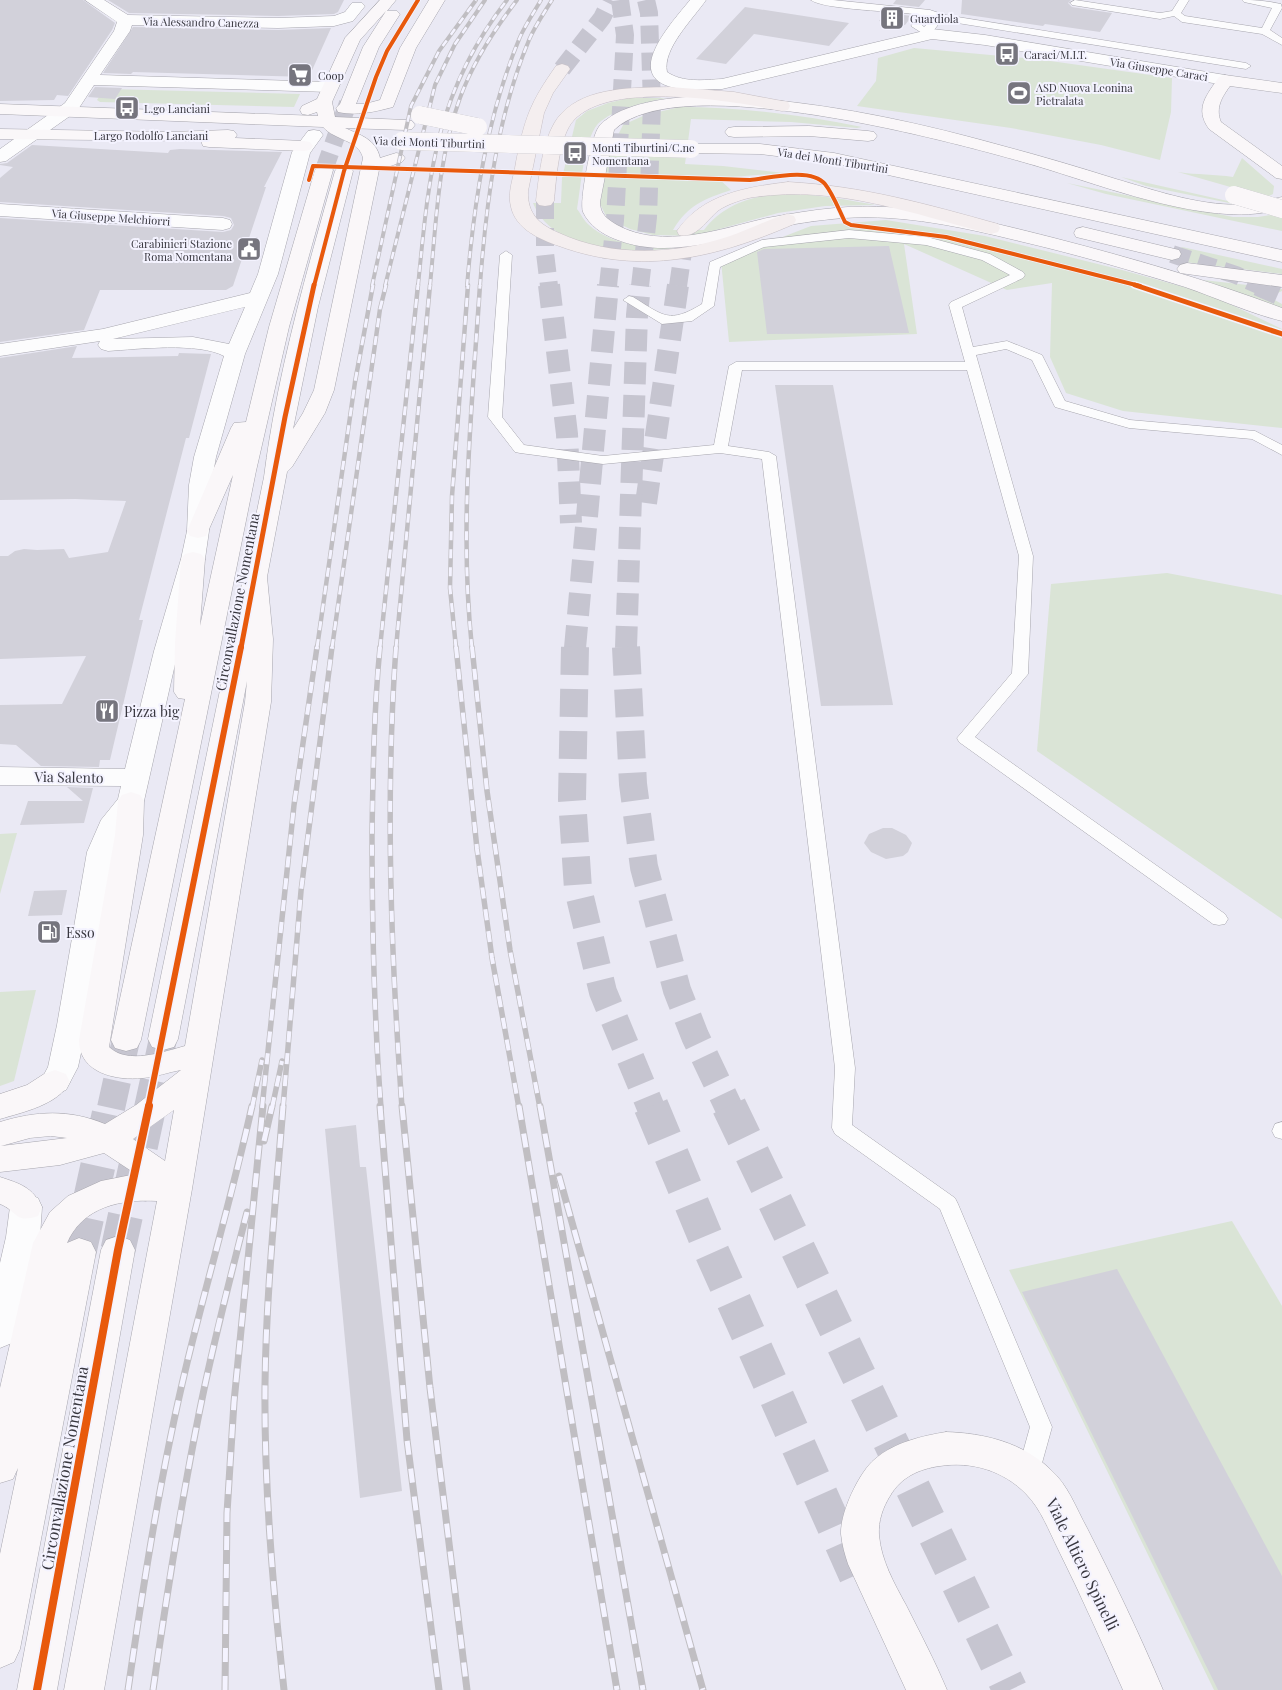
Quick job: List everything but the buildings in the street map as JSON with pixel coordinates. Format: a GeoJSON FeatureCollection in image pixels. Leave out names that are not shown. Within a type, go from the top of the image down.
{"type":"FeatureCollection","features":[{"type":"Feature","properties":{"kind":"highway"},"geometry":{"type":"LineString","coordinates":[[562,69],[540,103],[529,138],[520,192],[519,202],[522,212],[529,222],[540,230],[567,244],[595,252],[628,256],[660,256],[679,255],[721,245],[787,220]]}},
{"type":"Feature","properties":{"kind":"highway"},"geometry":{"type":"LineString","coordinates":[[545,201],[551,159],[564,123],[571,114],[591,103],[625,94],[670,92],[732,97],[782,106]]}},
{"type":"Feature","properties":{"kind":"highway"},"geometry":{"type":"LineString","coordinates":[[686,231],[701,214],[723,201],[759,191],[792,188],[826,189],[863,195],[991,228]]}},
{"type":"Feature","properties":{"kind":"street"},"geometry":{"type":"LineString","coordinates":[[0,157],[67,111],[76,102],[124,27],[125,20],[93,0]]}},
{"type":"Feature","properties":{"kind":"street"},"geometry":{"type":"LineString","coordinates":[[353,38],[388,0]]}},
{"type":"Feature","properties":{"kind":"street"},"geometry":{"type":"LineString","coordinates":[[348,103],[371,48],[401,0]]}},
{"type":"Feature","properties":{"kind":"street"},"geometry":{"type":"LineString","coordinates":[[368,104],[387,51],[418,0]]}},
{"type":"Feature","properties":{"kind":"street"},"geometry":{"type":"LineString","coordinates":[[90,80],[327,95],[342,108],[365,109],[382,105],[404,116],[408,48],[437,0]]}},
{"type":"Feature","properties":{"kind":"street","name":"Via Giuseppe Caraci"},"geometry":{"type":"LineString","coordinates":[[698,0],[659,56],[656,68],[659,76],[666,81],[689,85],[722,84],[923,34],[926,42],[947,46],[1036,50],[1282,88]]}},
{"type":"Feature","properties":{"kind":"street"},"geometry":{"type":"LineString","coordinates":[[188,741],[187,643],[202,471],[235,354],[260,297],[306,147],[328,122],[327,95],[353,38],[361,13],[353,3]]}},
{"type":"Feature","properties":{"kind":"street","name":"Via Alessandro Canezza"},"geometry":{"type":"LineString","coordinates":[[125,20],[278,23],[339,20],[350,16],[353,3]]}},
{"type":"Feature","properties":{"kind":"street","name":"Via Alessandro Canezza"},"geometry":{"type":"LineString","coordinates":[[278,23],[340,29],[353,38]]}},
{"type":"Feature","properties":{"kind":"street"},"geometry":{"type":"LineString","coordinates":[[1225,80],[1209,108],[1210,117],[1215,125],[1282,174]]}},
{"type":"Feature","properties":{"kind":"street"},"geometry":{"type":"LineString","coordinates":[[268,120],[306,111],[327,95]]}},
{"type":"Feature","properties":{"kind":"street"},"geometry":{"type":"LineString","coordinates":[[1131,172],[972,138],[782,106],[715,101],[678,102],[641,110],[607,127],[604,134],[591,208],[594,216],[610,228],[638,238],[665,242],[693,241],[787,220],[841,213],[868,212],[907,215],[991,228],[1090,253],[1220,293],[1282,315]]}},
{"type":"Feature","properties":{"kind":"street","name":"Largo Rodolfo Lanciani"},"geometry":{"type":"LineString","coordinates":[[0,109],[328,122]]}},
{"type":"Feature","properties":{"kind":"street","name":"Via dei Monti Tiburtini"},"geometry":{"type":"LineString","coordinates":[[306,147],[356,139],[404,116]]}},
{"type":"Feature","properties":{"kind":"street","name":"Via dei Monti Tiburtini"},"geometry":{"type":"LineString","coordinates":[[404,116],[452,143],[789,140],[840,147],[1282,243]]}},
{"type":"Feature","properties":{"kind":"street","name":"Via dei Monti Tiburtini"},"geometry":{"type":"LineString","coordinates":[[328,122],[404,116],[478,127],[692,142],[834,158],[1282,256]]}},
{"type":"Feature","properties":{"kind":"street"},"geometry":{"type":"LineString","coordinates":[[275,477],[314,413],[324,390],[371,166],[372,156],[369,151],[356,139],[339,131],[328,122]]}},
{"type":"Feature","properties":{"kind":"street"},"geometry":{"type":"LineString","coordinates":[[692,142],[782,130],[867,136],[927,145],[1141,192],[1234,210],[1258,210],[1282,202]]}},
{"type":"Feature","properties":{"kind":"street"},"geometry":{"type":"LineString","coordinates":[[923,130],[1008,152],[1141,192]]}},
{"type":"Feature","properties":{"kind":"street","name":"Largo Rodolfo Lanciani"},"geometry":{"type":"LineString","coordinates":[[0,134],[171,137],[201,141],[306,147]]}},
{"type":"Feature","properties":{"kind":"street"},"geometry":{"type":"LineString","coordinates":[[692,142],[1002,213]]}},
{"type":"Feature","properties":{"kind":"street"},"geometry":{"type":"LineString","coordinates":[[371,166],[404,155],[452,143]]}},
{"type":"Feature","properties":{"kind":"street"},"geometry":{"type":"LineString","coordinates":[[306,147],[355,156],[371,166]]}},
{"type":"Feature","properties":{"kind":"street"},"geometry":{"type":"LineString","coordinates":[[1267,164],[1282,179]]}},
{"type":"Feature","properties":{"kind":"street","name":"Circonvallazione Nomentana"},"geometry":{"type":"LineString","coordinates":[[126,1040],[241,489],[274,353],[324,170]]}},
{"type":"Feature","properties":{"kind":"street","name":"Circonvallazione Nomentana"},"geometry":{"type":"LineString","coordinates":[[164,1039],[275,477],[285,417],[310,300],[344,171]]}},
{"type":"Feature","properties":{"kind":"street"},"geometry":{"type":"LineString","coordinates":[[1226,192],[1282,209]]}},
{"type":"Feature","properties":{"kind":"street","name":"Via Giuseppe Melchiorri"},"geometry":{"type":"LineString","coordinates":[[0,210],[223,224]]}},
{"type":"Feature","properties":{"kind":"street"},"geometry":{"type":"LineString","coordinates":[[1065,228],[1172,254]]}},
{"type":"Feature","properties":{"kind":"street"},"geometry":{"type":"LineString","coordinates":[[1090,253],[1168,266],[1282,290]]}},
{"type":"Feature","properties":{"kind":"street"},"geometry":{"type":"LineString","coordinates":[[0,356],[102,340],[191,314],[260,297]]}},
{"type":"Feature","properties":{"kind":"street"},"geometry":{"type":"LineString","coordinates":[[191,314],[202,321],[208,330],[196,343]]}},
{"type":"Feature","properties":{"kind":"street"},"geometry":{"type":"LineString","coordinates":[[0,350],[102,340],[196,343],[219,346],[235,354]]}},
{"type":"Feature","properties":{"kind":"street"},"geometry":{"type":"LineString","coordinates":[[198,531],[274,353]]}},
{"type":"Feature","properties":{"kind":"street"},"geometry":{"type":"LineString","coordinates":[[193,559],[166,652],[134,789],[129,835],[94,1051],[105,1061],[131,1067],[159,1064],[197,1064]]}},
{"type":"Feature","properties":{"kind":"street"},"geometry":{"type":"LineString","coordinates":[[84,1690],[176,1189],[258,702],[262,632],[255,576]]}},
{"type":"Feature","properties":{"kind":"street","name":"Via Salento"},"geometry":{"type":"LineString","coordinates":[[0,776],[134,789]]}},
{"type":"Feature","properties":{"kind":"street"},"geometry":{"type":"LineString","coordinates":[[0,1107],[38,1093],[55,1082],[63,1067],[74,1016],[101,852],[116,820],[134,789]]}},
{"type":"Feature","properties":{"kind":"street"},"geometry":{"type":"LineString","coordinates":[[0,1159],[71,1150],[107,1138],[148,1112],[197,1064]]}},
{"type":"Feature","properties":{"kind":"street"},"geometry":{"type":"LineString","coordinates":[[0,1134],[30,1126],[52,1124],[88,1130],[107,1138],[153,1170],[176,1189]]}},
{"type":"Feature","properties":{"kind":"street"},"geometry":{"type":"LineString","coordinates":[[0,1467],[50,1243],[54,1233],[76,1207],[102,1193],[126,1188],[176,1189]]}},
{"type":"Feature","properties":{"kind":"street"},"geometry":{"type":"LineString","coordinates":[[0,1333],[23,1237],[13,1199]]}},
{"type":"Feature","properties":{"kind":"street","name":"Circonvallazione Nomentana"},"geometry":{"type":"LineString","coordinates":[[37,1690],[118,1250]]}},
{"type":"Feature","properties":{"kind":"street","name":"Circonvallazione Nomentana"},"geometry":{"type":"LineString","coordinates":[[0,1649],[79,1252]]}},
{"type":"Feature","properties":{"kind":"street","name":"Viale Altiero Spinelli"},"geometry":{"type":"LineString","coordinates":[[927,1690],[868,1570],[860,1532],[862,1515],[878,1482],[891,1468],[908,1458],[936,1449],[967,1448],[1008,1460],[1028,1474],[1046,1491],[1084,1561],[1143,1690]]}},
{"type":"Feature","properties":{"kind":"lane"},"geometry":{"type":"LineString","coordinates":[[816,0],[936,15],[1246,66]]}},
{"type":"Feature","properties":{"kind":"lane"},"geometry":{"type":"LineString","coordinates":[[1179,16],[1184,0]]}},
{"type":"Feature","properties":{"kind":"lane"},"geometry":{"type":"LineString","coordinates":[[1247,0],[1278,6],[1265,31]]}},
{"type":"Feature","properties":{"kind":"lane"},"geometry":{"type":"LineString","coordinates":[[1075,3],[1160,16],[1179,16],[1265,31],[1282,42]]}},
{"type":"Feature","properties":{"kind":"lane"},"geometry":{"type":"LineString","coordinates":[[923,34],[930,28],[936,15]]}},
{"type":"Feature","properties":{"kind":"lane"},"geometry":{"type":"LineString","coordinates":[[1225,80],[1232,64]]}},
{"type":"Feature","properties":{"kind":"lane"},"geometry":{"type":"LineString","coordinates":[[629,300],[662,320],[688,318],[708,306],[714,264],[762,244],[849,234],[927,240],[986,257],[1019,275],[955,305],[1026,556],[1020,674],[965,738],[1219,919]]}},
{"type":"Feature","properties":{"kind":"lane"},"geometry":{"type":"LineString","coordinates":[[506,255],[495,417],[520,449],[603,460],[720,449],[769,456],[845,1068],[842,1128],[948,1204],[1041,1427],[1028,1474]]}},
{"type":"Feature","properties":{"kind":"lane"},"geometry":{"type":"LineString","coordinates":[[720,449],[736,366],[970,359],[1007,345],[1037,358],[1060,404],[1129,424],[1256,434],[1282,451]]}},
{"type":"Feature","properties":{"kind":"green space","name":"ASD Nuova Leonina Pietralata"},"geometry":{"type":"Polygon","coordinates":[[[914,48],[1036,59],[1172,78],[1171,112],[1160,160],[1101,145],[1011,128],[857,106],[876,81],[878,58],[914,48]]]}},
{"type":"Feature","properties":{"kind":"green space"},"geometry":{"type":"Polygon","coordinates":[[[103,90],[300,94],[294,107],[100,102],[97,100],[103,90]]]}},
{"type":"Feature","properties":{"kind":"green space"},"geometry":{"type":"Polygon","coordinates":[[[629,98],[666,98],[616,112],[595,127],[587,149],[577,209],[589,225],[608,237],[631,244],[677,248],[659,250],[617,249],[575,241],[557,232],[543,219],[533,203],[561,203],[562,178],[576,120],[587,111],[629,98]]]}},
{"type":"Feature","properties":{"kind":"green space"},"geometry":{"type":"Polygon","coordinates":[[[680,107],[771,112],[862,127],[791,122],[691,119],[685,164],[784,173],[718,178],[731,190],[698,204],[685,214],[673,230],[704,230],[721,214],[740,203],[761,197],[784,194],[831,197],[876,205],[825,206],[778,213],[694,236],[653,235],[630,229],[607,218],[600,204],[610,151],[623,125],[645,115],[680,107]]]}},
{"type":"Feature","properties":{"kind":"green space"},"geometry":{"type":"Polygon","coordinates":[[[1242,158],[1274,186],[1273,194],[1254,202],[1234,204],[1146,186],[1121,177],[1232,202],[1255,194],[1178,172],[1233,177],[1242,158]]]}},
{"type":"Feature","properties":{"kind":"green space"},"geometry":{"type":"Polygon","coordinates":[[[1067,183],[1233,217],[1258,217],[1282,213],[1282,231],[1106,194],[1067,183]]]}},
{"type":"Feature","properties":{"kind":"green space"},"geometry":{"type":"Polygon","coordinates":[[[886,220],[985,236],[1122,270],[1209,294],[1282,329],[1282,428],[1123,411],[1066,393],[1050,357],[1052,283],[1007,290],[904,244],[917,334],[729,342],[721,261],[811,226],[886,220]]]}},
{"type":"Feature","properties":{"kind":"green space"},"geometry":{"type":"Polygon","coordinates":[[[1182,247],[1282,269],[1282,274],[1169,260],[1182,247]]]}},
{"type":"Feature","properties":{"kind":"green space"},"geometry":{"type":"Polygon","coordinates":[[[1203,280],[1282,289],[1282,291],[1269,297],[1282,304],[1282,309],[1203,280]]]}},
{"type":"Feature","properties":{"kind":"green space"},"geometry":{"type":"Polygon","coordinates":[[[1167,573],[1282,595],[1282,919],[1037,751],[1051,584],[1167,573]]]}},
{"type":"Feature","properties":{"kind":"green space"},"geometry":{"type":"Polygon","coordinates":[[[17,833],[0,894],[0,834],[17,833]]]}},
{"type":"Feature","properties":{"kind":"green space"},"geometry":{"type":"Polygon","coordinates":[[[36,990],[14,1081],[0,1086],[0,992],[36,990]]]}},
{"type":"Feature","properties":{"kind":"green space"},"geometry":{"type":"Polygon","coordinates":[[[1232,1221],[1282,1306],[1282,1690],[1214,1690],[1009,1270],[1232,1221]]]}},
{"type":"Feature","properties":{"kind":"tunnel"},"geometry":{"type":"LineString","coordinates":[[562,69],[602,18],[611,0]]}},
{"type":"Feature","properties":{"kind":"tunnel"},"geometry":{"type":"LineString","coordinates":[[608,286],[615,220],[625,35],[620,0]]}},
{"type":"Feature","properties":{"kind":"tunnel"},"geometry":{"type":"LineString","coordinates":[[640,286],[648,217],[652,104],[649,13],[646,0]]}},
{"type":"Feature","properties":{"kind":"tunnel"},"geometry":{"type":"LineString","coordinates":[[324,170],[348,103]]}},
{"type":"Feature","properties":{"kind":"tunnel"},"geometry":{"type":"LineString","coordinates":[[545,201],[545,253],[549,286]]}},
{"type":"Feature","properties":{"kind":"tunnel"},"geometry":{"type":"LineString","coordinates":[[678,286],[686,231]]}},
{"type":"Feature","properties":{"kind":"tunnel"},"geometry":{"type":"LineString","coordinates":[[1172,254],[1236,275],[1261,286]]}},
{"type":"Feature","properties":{"kind":"tunnel"},"geometry":{"type":"LineString","coordinates":[[549,285],[567,434],[571,523]]}},
{"type":"Feature","properties":{"kind":"tunnel"},"geometry":{"type":"LineString","coordinates":[[575,648],[608,285]]}},
{"type":"Feature","properties":{"kind":"tunnel"},"geometry":{"type":"LineString","coordinates":[[626,647],[637,315],[640,285]]}},
{"type":"Feature","properties":{"kind":"tunnel"},"geometry":{"type":"LineString","coordinates":[[646,503],[678,285]]}},
{"type":"Feature","properties":{"kind":"tunnel"},"geometry":{"type":"LineString","coordinates":[[1258,285],[1281,295]]}},
{"type":"Feature","properties":{"kind":"tunnel"},"geometry":{"type":"LineString","coordinates":[[575,647],[572,799],[578,889],[603,992],[651,1108]]}},
{"type":"Feature","properties":{"kind":"tunnel"},"geometry":{"type":"LineString","coordinates":[[626,647],[633,784],[644,867],[677,990],[695,1036],[729,1108]]}},
{"type":"Feature","properties":{"kind":"tunnel"},"geometry":{"type":"LineString","coordinates":[[148,1108],[163,1039]]}},
{"type":"Feature","properties":{"kind":"tunnel"},"geometry":{"type":"LineString","coordinates":[[111,1108],[126,1040]]}},
{"type":"Feature","properties":{"kind":"tunnel"},"geometry":{"type":"LineString","coordinates":[[79,1252],[111,1106]]}},
{"type":"Feature","properties":{"kind":"tunnel"},"geometry":{"type":"LineString","coordinates":[[118,1250],[149,1106]]}},
{"type":"Feature","properties":{"kind":"tunnel"},"geometry":{"type":"LineString","coordinates":[[651,1106],[710,1248],[857,1577]]}},
{"type":"Feature","properties":{"kind":"tunnel"},"geometry":{"type":"LineString","coordinates":[[729,1106],[1010,1690]]}},
{"type":"Feature","properties":{"kind":"railway"},"geometry":{"type":"LineString","coordinates":[[372,286],[411,106],[439,51],[476,0]]}},
{"type":"Feature","properties":{"kind":"railway"},"geometry":{"type":"LineString","coordinates":[[385,286],[435,85],[455,44],[485,0]]}},
{"type":"Feature","properties":{"kind":"railway"},"geometry":{"type":"LineString","coordinates":[[418,286],[426,207],[432,171],[450,102],[464,68],[483,34],[507,0]]}},
{"type":"Feature","properties":{"kind":"railway"},"geometry":{"type":"LineString","coordinates":[[430,286],[442,167],[453,121],[465,85],[478,59],[492,35],[517,0]]}},
{"type":"Feature","properties":{"kind":"railway"},"geometry":{"type":"LineString","coordinates":[[467,286],[478,191],[499,97],[520,37],[541,0]]}},
{"type":"Feature","properties":{"kind":"railway"},"geometry":{"type":"LineString","coordinates":[[480,286],[490,192],[501,130],[518,69],[529,40],[552,0]]}},
{"type":"Feature","properties":{"kind":"railway"},"geometry":{"type":"LineString","coordinates":[[317,648],[355,382],[373,285]]}},
{"type":"Feature","properties":{"kind":"railway"},"geometry":{"type":"LineString","coordinates":[[332,648],[380,309],[386,285]]}},
{"type":"Feature","properties":{"kind":"railway"},"geometry":{"type":"LineString","coordinates":[[380,648],[418,285]]}},
{"type":"Feature","properties":{"kind":"railway"},"geometry":{"type":"LineString","coordinates":[[396,648],[430,285]]}},
{"type":"Feature","properties":{"kind":"railway"},"geometry":{"type":"LineString","coordinates":[[456,648],[450,588],[452,496],[468,285]]}},
{"type":"Feature","properties":{"kind":"railway"},"geometry":{"type":"LineString","coordinates":[[472,648],[468,603],[467,512],[468,467],[480,285]]}},
{"type":"Feature","properties":{"kind":"railway"},"geometry":{"type":"LineString","coordinates":[[262,1108],[294,805],[317,647]]}},
{"type":"Feature","properties":{"kind":"railway"},"geometry":{"type":"LineString","coordinates":[[283,1108],[301,891],[332,647]]}},
{"type":"Feature","properties":{"kind":"railway"},"geometry":{"type":"LineString","coordinates":[[380,647],[373,763],[372,902],[381,1108]]}},
{"type":"Feature","properties":{"kind":"railway"},"geometry":{"type":"LineString","coordinates":[[396,647],[390,820],[392,935],[402,1108]]}},
{"type":"Feature","properties":{"kind":"railway"},"geometry":{"type":"LineString","coordinates":[[456,647],[477,849],[492,958],[519,1108]]}},
{"type":"Feature","properties":{"kind":"railway"},"geometry":{"type":"LineString","coordinates":[[472,647],[487,791],[510,950],[540,1108]]}},
{"type":"Feature","properties":{"kind":"railway"},"geometry":{"type":"LineString","coordinates":[[252,1108],[262,1060]]}},
{"type":"Feature","properties":{"kind":"railway"},"geometry":{"type":"LineString","coordinates":[[272,1108],[282,1061]]}},
{"type":"Feature","properties":{"kind":"railway"},"geometry":{"type":"LineString","coordinates":[[128,1690],[140,1608],[169,1444],[195,1331],[252,1106]]}},
{"type":"Feature","properties":{"kind":"railway"},"geometry":{"type":"LineString","coordinates":[[225,1690],[227,1513],[234,1402],[263,1106]]}},
{"type":"Feature","properties":{"kind":"railway"},"geometry":{"type":"LineString","coordinates":[[264,1141],[272,1106]]}},
{"type":"Feature","properties":{"kind":"railway"},"geometry":{"type":"LineString","coordinates":[[283,1106],[269,1280],[265,1423],[270,1538],[284,1690]]}},
{"type":"Feature","properties":{"kind":"railway"},"geometry":{"type":"LineString","coordinates":[[380,1106],[407,1440],[439,1690]]}},
{"type":"Feature","properties":{"kind":"railway"},"geometry":{"type":"LineString","coordinates":[[402,1106],[430,1388],[467,1690]]}},
{"type":"Feature","properties":{"kind":"railway"},"geometry":{"type":"LineString","coordinates":[[519,1106],[617,1690]]}},
{"type":"Feature","properties":{"kind":"railway"},"geometry":{"type":"LineString","coordinates":[[540,1106],[643,1690]]}},
{"type":"Feature","properties":{"kind":"railway"},"geometry":{"type":"LineString","coordinates":[[559,1176],[703,1690]]}},
{"type":"Feature","properties":{"kind":"railway"},"geometry":{"type":"LineString","coordinates":[[153,1690],[175,1545],[195,1435],[207,1375],[247,1212]]}},
{"type":"Feature","properties":{"kind":"cycle path"},"geometry":{"type":"LineString","coordinates":[[37,1690],[118,1250],[163,1039],[275,477],[285,417],[312,292],[344,171],[376,77],[387,51],[418,0]]}},
{"type":"Feature","properties":{"kind":"cycle path"},"geometry":{"type":"LineString","coordinates":[[309,180],[313,166],[750,180],[790,175],[810,176],[819,179],[825,184],[845,222],[851,225],[946,237],[1068,267],[1155,290],[1282,334]]}},
{"type":"Feature","properties":{"kind":"place","name":"Guardiola"},"geometry":{"type":"Point","coordinates":[892,18]}},
{"type":"Feature","properties":{"kind":"place","name":"Caraci/M.I.T."},"geometry":{"type":"Point","coordinates":[1007,54]}},
{"type":"Feature","properties":{"kind":"place","name":"Coop"},"geometry":{"type":"Point","coordinates":[300,75]}},
{"type":"Feature","properties":{"kind":"place","name":"ASD Nuova Leonina Pietralata"},"geometry":{"type":"Point","coordinates":[1019,93]}},
{"type":"Feature","properties":{"kind":"place","name":"L.go Lanciani"},"geometry":{"type":"Point","coordinates":[127,108]}},
{"type":"Feature","properties":{"kind":"place","name":"Monti Tiburtini/C.ne Nomentana"},"geometry":{"type":"Point","coordinates":[575,153]}},
{"type":"Feature","properties":{"kind":"place","name":"Carabinieri Stazione Roma Nomentana"},"geometry":{"type":"Point","coordinates":[249,249]}},
{"type":"Feature","properties":{"kind":"place","name":"Pizza big"},"geometry":{"type":"Point","coordinates":[107,711]}},
{"type":"Feature","properties":{"kind":"place","name":"Esso"},"geometry":{"type":"Point","coordinates":[49,932]}}]}
